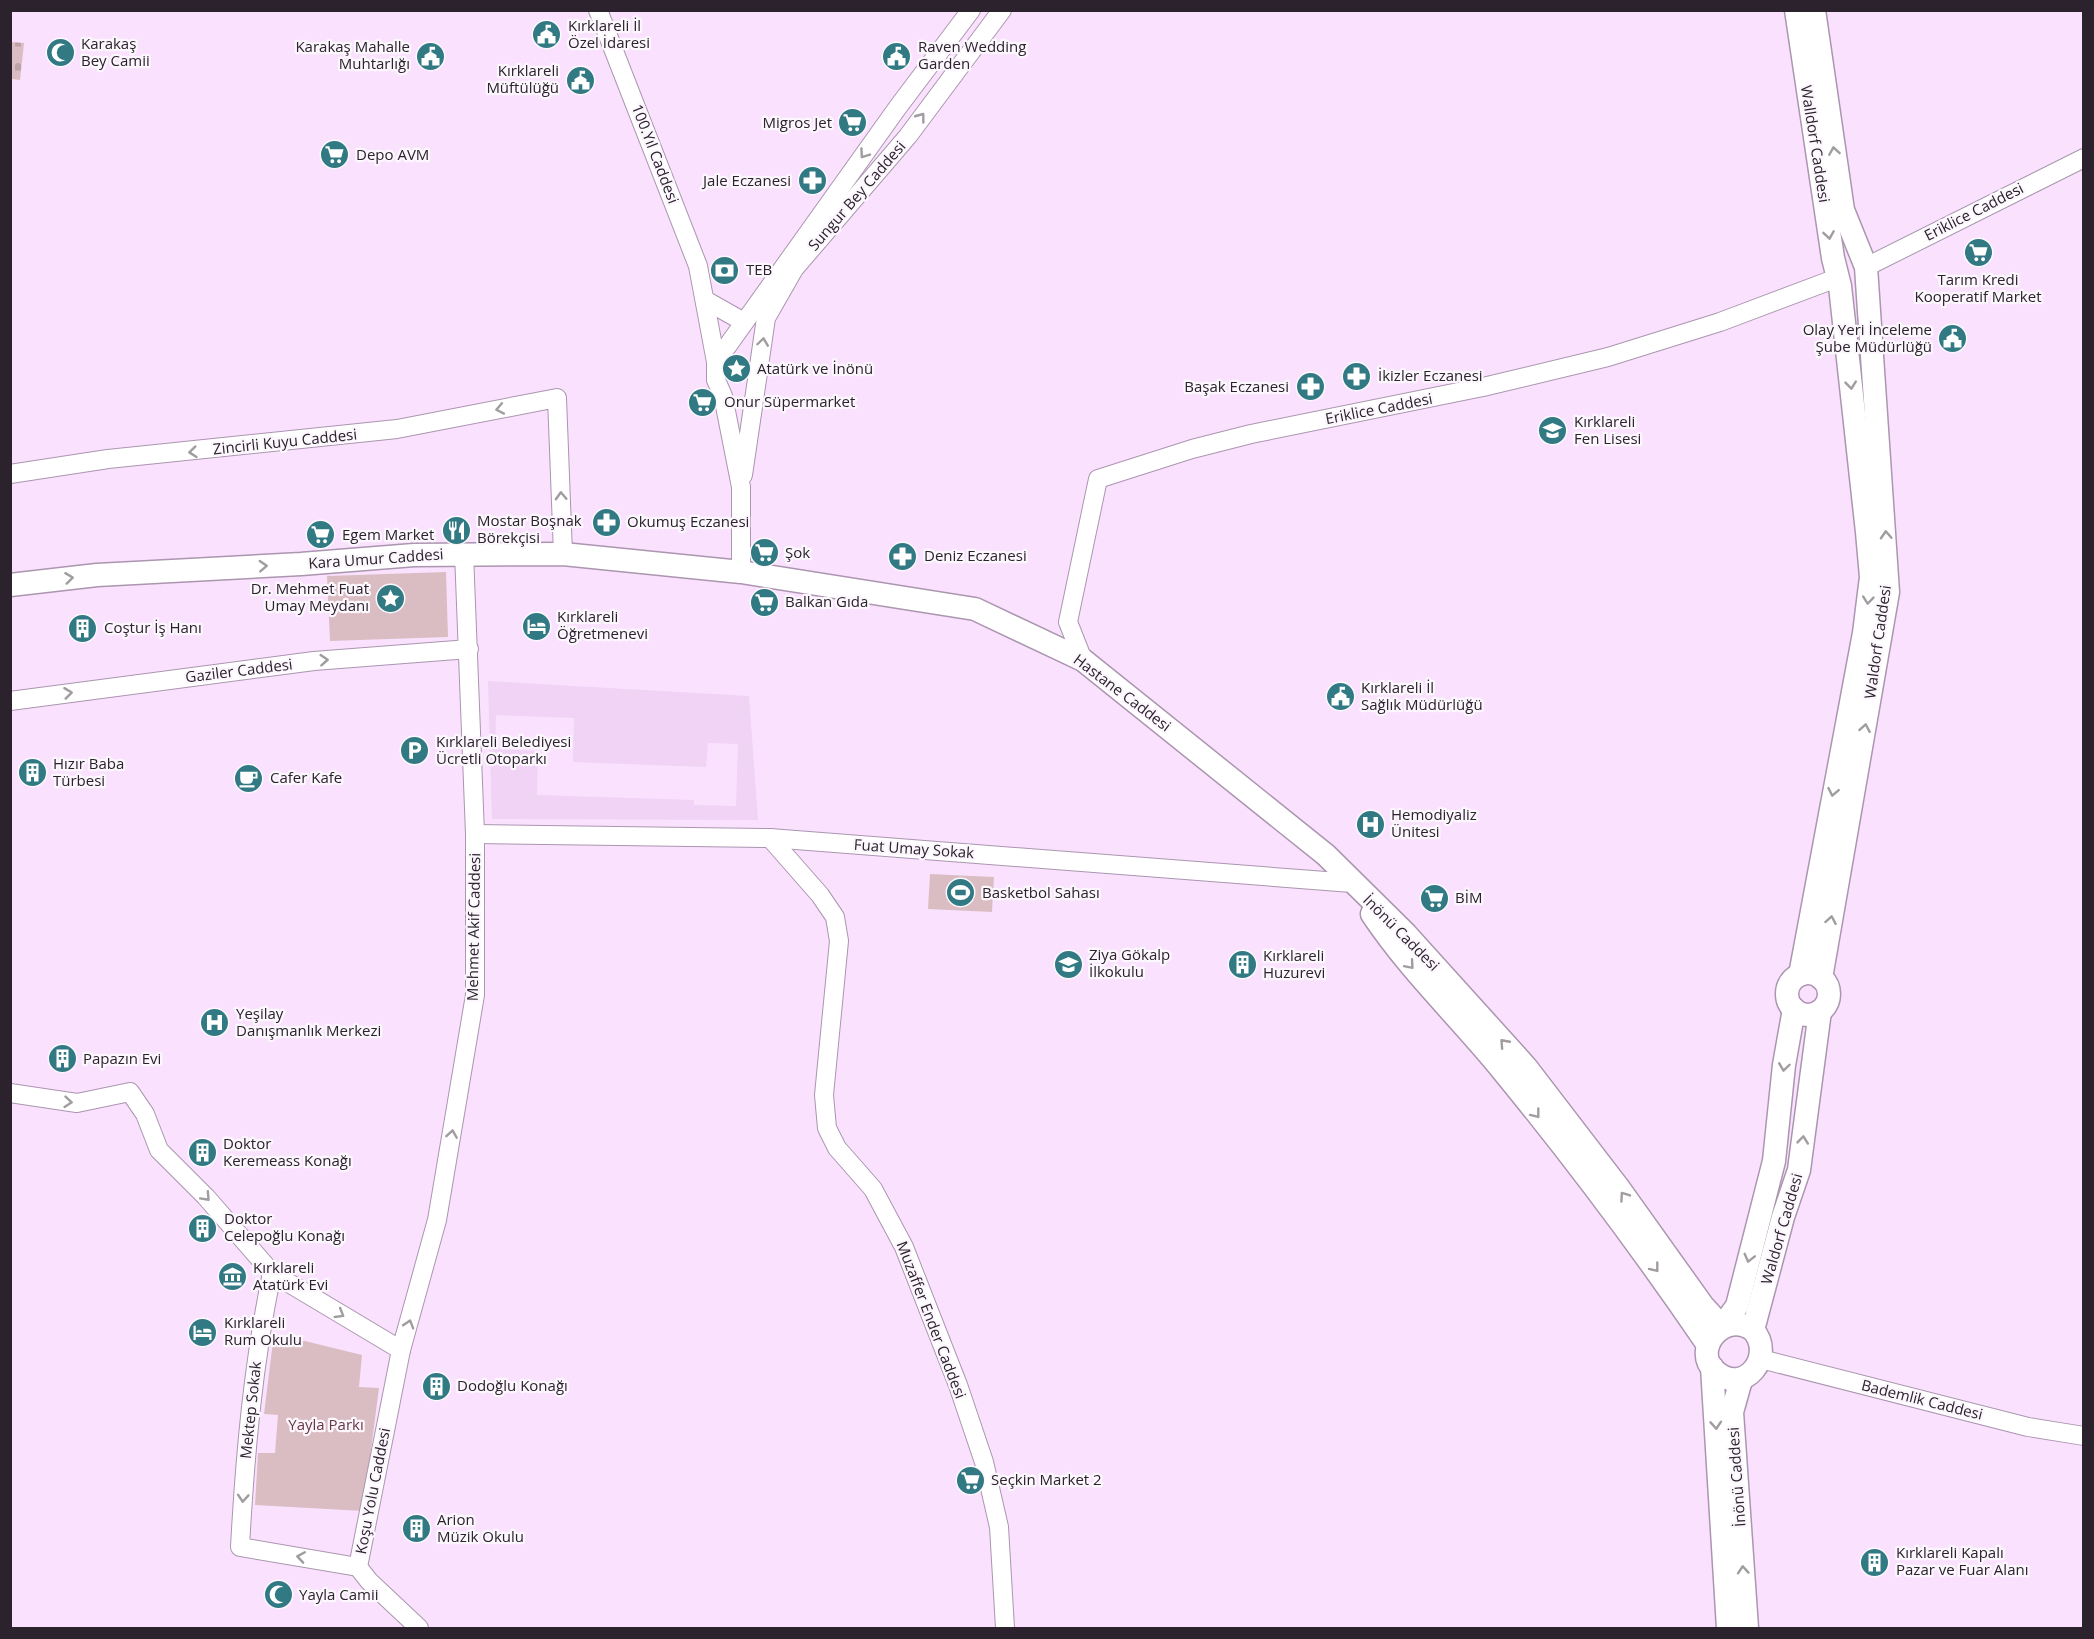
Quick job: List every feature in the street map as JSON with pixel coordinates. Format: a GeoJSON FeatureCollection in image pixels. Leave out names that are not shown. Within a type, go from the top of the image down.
{"type":"FeatureCollection","features":[{"type":"Feature","properties":{"kind":"main road","name":"Walldorf Caddesi"},"geometry":{"type":"LineString","coordinates":[[1797,10],[1839,282]]}},
{"type":"Feature","properties":{"kind":"main road","name":"Walldorf Caddesi"},"geometry":{"type":"LineString","coordinates":[[1814,10],[1843,210],[1865,275]]}},
{"type":"Feature","properties":{"kind":"main road"},"geometry":{"type":"LineString","coordinates":[[1839,282],[1842,265],[1848,261],[1859,262],[1865,275]]}},
{"type":"Feature","properties":{"kind":"main road","name":"Waldorf Caddesi"},"geometry":{"type":"LineString","coordinates":[[1811,976],[1888,592],[1886,528],[1865,275]]}},
{"type":"Feature","properties":{"kind":"main road","name":"Waldorf Caddesi"},"geometry":{"type":"LineString","coordinates":[[1811,976],[1864,633],[1870,577],[1839,282]]}},
{"type":"Feature","properties":{"kind":"main road","name":"Kara Umur Caddesi"},"geometry":{"type":"LineString","coordinates":[[10,585],[97,575],[464,553],[563,554],[741,572]]}},
{"type":"Feature","properties":{"kind":"main road","name":"Hastane Caddesi"},"geometry":{"type":"LineString","coordinates":[[741,572],[975,609],[1083,660],[1326,855],[1352,883]]}},
{"type":"Feature","properties":{"kind":"main road","name":"İnönü Caddesi"},"geometry":{"type":"LineString","coordinates":[[1352,883],[1406,934],[1526,1067],[1618,1187],[1703,1306],[1722,1327]]}},
{"type":"Feature","properties":{"kind":"main road","name":"İnönü Caddesi"},"geometry":{"type":"LineString","coordinates":[[1352,883],[1395,948],[1503,1071],[1664,1280],[1708,1345]]}},
{"type":"Feature","properties":{"kind":"main road"},"geometry":{"type":"LineString","coordinates":[[1811,976],[1829,994],[1828,1001],[1820,1011],[1807,1015],[1794,1009],[1788,998],[1788,991],[1790,984],[1811,976]]}},
{"type":"Feature","properties":{"kind":"main road","name":"Waldorf Caddesi"},"geometry":{"type":"LineString","coordinates":[[1722,1327],[1737,1306],[1774,1161],[1784,1065],[1794,1009]]}},
{"type":"Feature","properties":{"kind":"main road","name":"Waldorf Caddesi"},"geometry":{"type":"LineString","coordinates":[[1756,1333],[1783,1217],[1799,1170],[1820,1011]]}},
{"type":"Feature","properties":{"kind":"main road"},"geometry":{"type":"LineString","coordinates":[[1741,1380],[1728,1379],[1712,1367],[1708,1345],[1722,1327],[1737,1323],[1756,1333],[1761,1359]]}},
{"type":"Feature","properties":{"kind":"main road","name":"İnönü Caddesi"},"geometry":{"type":"LineString","coordinates":[[1747,1629],[1732,1412],[1741,1380],[1755,1371],[1761,1359]]}},
{"type":"Feature","properties":{"kind":"main road","name":"İnönü Caddesi"},"geometry":{"type":"LineString","coordinates":[[1712,1367],[1728,1629]]}},
{"type":"Feature","properties":{"kind":"street","name":"100.Yıl Caddesi"},"geometry":{"type":"LineString","coordinates":[[598,10],[698,266],[716,362],[716,380],[723,396],[741,487]]}},
{"type":"Feature","properties":{"kind":"street","name":"Sungur Bey Caddesi"},"geometry":{"type":"LineString","coordinates":[[716,362],[898,106],[970,10]]}},
{"type":"Feature","properties":{"kind":"street","name":"Sungur Bey Caddesi"},"geometry":{"type":"LineString","coordinates":[[755,400],[766,318],[794,269],[908,136],[1002,10]]}},
{"type":"Feature","properties":{"kind":"street","name":"Eriklice Caddesi"},"geometry":{"type":"LineString","coordinates":[[1865,275],[2084,158]]}},
{"type":"Feature","properties":{"kind":"street","name":"Eriklice Caddesi"},"geometry":{"type":"LineString","coordinates":[[1083,660],[1068,622],[1098,479],[1192,448],[1483,387],[1608,357],[1839,282]]}},
{"type":"Feature","properties":{"kind":"street"},"geometry":{"type":"LineString","coordinates":[[705,300],[744,322]]}},
{"type":"Feature","properties":{"kind":"street"},"geometry":{"type":"LineString","coordinates":[[723,396],[739,402],[755,400]]}},
{"type":"Feature","properties":{"kind":"street","name":"Zincirli Kuyu Caddesi"},"geometry":{"type":"LineString","coordinates":[[10,474],[108,459],[397,429],[557,398],[563,554]]}},
{"type":"Feature","properties":{"kind":"street","name":"100.Yıl Caddesi"},"geometry":{"type":"LineString","coordinates":[[741,572],[741,487],[755,400]]}},
{"type":"Feature","properties":{"kind":"street","name":"Mehmet Akif Caddesi"},"geometry":{"type":"LineString","coordinates":[[390,1401],[401,1350],[437,1220],[475,995],[475,834],[464,553]]}},
{"type":"Feature","properties":{"kind":"street","name":"Gaziler Caddesi"},"geometry":{"type":"LineString","coordinates":[[10,701],[314,661],[469,649]]}},
{"type":"Feature","properties":{"kind":"street","name":"Fuat Umay Sokak"},"geometry":{"type":"LineString","coordinates":[[475,834],[770,838],[1352,883]]}},
{"type":"Feature","properties":{"kind":"street","name":"Muzaffer Ender Caddesi"},"geometry":{"type":"LineString","coordinates":[[770,838],[820,895],[835,917],[839,941],[824,1095],[827,1128],[837,1148],[873,1189],[904,1247],[958,1385],[984,1462],[999,1527],[1005,1629]]}},
{"type":"Feature","properties":{"kind":"street"},"geometry":{"type":"LineString","coordinates":[[10,1093],[77,1103],[130,1092],[145,1114],[159,1150],[206,1197],[272,1273],[401,1350]]}},
{"type":"Feature","properties":{"kind":"street","name":"Mektep Sokak"},"geometry":{"type":"LineString","coordinates":[[272,1273],[260,1329],[247,1435],[240,1547],[358,1567]]}},
{"type":"Feature","properties":{"kind":"street","name":"Bademlik Caddesi"},"geometry":{"type":"LineString","coordinates":[[1761,1359],[2028,1427],[2084,1436]]}},
{"type":"Feature","properties":{"kind":"street","name":"Koşu Yolu Caddesi"},"geometry":{"type":"LineString","coordinates":[[390,1401],[358,1567],[369,1581],[419,1629]]}},
{"type":"Feature","properties":{"kind":"shaded area"},"geometry":{"type":"Polygon","coordinates":[[[488,681],[749,696],[758,820],[492,819],[488,681]],[[496,715],[495,749],[538,751],[537,795],[694,800],[694,805],[736,806],[738,744],[708,743],[706,767],[573,762],[574,718],[496,715]]]}},
{"type":"Feature","properties":{"kind":"green space"},"geometry":{"type":"Polygon","coordinates":[[[11,42],[24,43],[20,80],[11,79],[11,42]]]}},
{"type":"Feature","properties":{"kind":"green space"},"geometry":{"type":"Polygon","coordinates":[[[446,572],[448,637],[330,641],[327,576],[446,572]]]}},
{"type":"Feature","properties":{"kind":"green space","name":"Basketbol Sahası"},"geometry":{"type":"Polygon","coordinates":[[[930,874],[994,877],[992,912],[928,909],[930,874]]]}},
{"type":"Feature","properties":{"kind":"green space","name":"Yayla Parkı"},"geometry":{"type":"Polygon","coordinates":[[[273,1341],[305,1341],[362,1355],[359,1387],[379,1388],[363,1511],[255,1505],[258,1453],[275,1453],[278,1415],[264,1414],[273,1341]]]}},
{"type":"Feature","properties":{"kind":"place","name":"Kırklareli İl Özel İdaresi"},"geometry":{"type":"Point","coordinates":[547,35]}},
{"type":"Feature","properties":{"kind":"place","name":"Karakaş Bey Camii"},"geometry":{"type":"Point","coordinates":[60,53]}},
{"type":"Feature","properties":{"kind":"place","name":"Karakaş Mahalle Muhtarlığı"},"geometry":{"type":"Point","coordinates":[431,56]}},
{"type":"Feature","properties":{"kind":"place","name":"Raven Wedding Garden"},"geometry":{"type":"Point","coordinates":[897,56]}},
{"type":"Feature","properties":{"kind":"place","name":"Kırklareli Müftülüğü"},"geometry":{"type":"Point","coordinates":[580,80]}},
{"type":"Feature","properties":{"kind":"place","name":"Migros Jet"},"geometry":{"type":"Point","coordinates":[853,123]}},
{"type":"Feature","properties":{"kind":"place","name":"Depo AVM"},"geometry":{"type":"Point","coordinates":[335,155]}},
{"type":"Feature","properties":{"kind":"place","name":"Jale Eczanesi"},"geometry":{"type":"Point","coordinates":[812,181]}},
{"type":"Feature","properties":{"kind":"place","name":"Tarım Kredi Kooperatif Market"},"geometry":{"type":"Point","coordinates":[1978,253]}},
{"type":"Feature","properties":{"kind":"place","name":"TEB"},"geometry":{"type":"Point","coordinates":[725,270]}},
{"type":"Feature","properties":{"kind":"place","name":"Olay Yeri İnceleme Şube Müdürlüğü"},"geometry":{"type":"Point","coordinates":[1953,339]}},
{"type":"Feature","properties":{"kind":"place","name":"Atatürk ve İnönü"},"geometry":{"type":"Point","coordinates":[736,369]}},
{"type":"Feature","properties":{"kind":"place","name":"İkizler Eczanesi"},"geometry":{"type":"Point","coordinates":[1357,376]}},
{"type":"Feature","properties":{"kind":"place","name":"Başak Eczanesi"},"geometry":{"type":"Point","coordinates":[1310,387]}},
{"type":"Feature","properties":{"kind":"place","name":"Onur Süpermarket"},"geometry":{"type":"Point","coordinates":[703,402]}},
{"type":"Feature","properties":{"kind":"place","name":"Kırklareli Fen Lisesi"},"geometry":{"type":"Point","coordinates":[1553,431]}},
{"type":"Feature","properties":{"kind":"place","name":"Okumuş Eczanesi"},"geometry":{"type":"Point","coordinates":[606,522]}},
{"type":"Feature","properties":{"kind":"place","name":"Mostar Boşnak Börekçisi"},"geometry":{"type":"Point","coordinates":[456,530]}},
{"type":"Feature","properties":{"kind":"place","name":"Egem Market"},"geometry":{"type":"Point","coordinates":[321,535]}},
{"type":"Feature","properties":{"kind":"place","name":"Şok"},"geometry":{"type":"Point","coordinates":[764,553]}},
{"type":"Feature","properties":{"kind":"place","name":"Deniz Eczanesi"},"geometry":{"type":"Point","coordinates":[903,556]}},
{"type":"Feature","properties":{"kind":"place","name":"Dr. Mehmet Fuat Umay Meydanı"},"geometry":{"type":"Point","coordinates":[390,598]}},
{"type":"Feature","properties":{"kind":"place","name":"Balkan Gıda"},"geometry":{"type":"Point","coordinates":[764,602]}},
{"type":"Feature","properties":{"kind":"place","name":"Kırklareli Öğretmenevi"},"geometry":{"type":"Point","coordinates":[536,626]}},
{"type":"Feature","properties":{"kind":"place","name":"Coştur İş Hanı"},"geometry":{"type":"Point","coordinates":[83,628]}},
{"type":"Feature","properties":{"kind":"place","name":"Kırklareli İl Sağlık Müdürlüğü"},"geometry":{"type":"Point","coordinates":[1340,697]}},
{"type":"Feature","properties":{"kind":"place","name":"Kırklareli Belediyesi Ücretli Otoparkı"},"geometry":{"type":"Point","coordinates":[415,751]}},
{"type":"Feature","properties":{"kind":"place","name":"Hızır Baba Türbesi"},"geometry":{"type":"Point","coordinates":[32,773]}},
{"type":"Feature","properties":{"kind":"place","name":"Cafer Kafe"},"geometry":{"type":"Point","coordinates":[249,778]}},
{"type":"Feature","properties":{"kind":"place","name":"Hemodiyaliz Ünitesi"},"geometry":{"type":"Point","coordinates":[1370,824]}},
{"type":"Feature","properties":{"kind":"place","name":"Basketbol Sahası"},"geometry":{"type":"Point","coordinates":[961,893]}},
{"type":"Feature","properties":{"kind":"place","name":"BİM"},"geometry":{"type":"Point","coordinates":[1434,898]}},
{"type":"Feature","properties":{"kind":"place","name":"Ziya Gökalp İlkokulu"},"geometry":{"type":"Point","coordinates":[1068,964]}},
{"type":"Feature","properties":{"kind":"place","name":"Kırklareli Huzurevi"},"geometry":{"type":"Point","coordinates":[1242,965]}},
{"type":"Feature","properties":{"kind":"place","name":"Yeşilay Danışmanlık Merkezi"},"geometry":{"type":"Point","coordinates":[215,1023]}},
{"type":"Feature","properties":{"kind":"place","name":"Papazın Evi"},"geometry":{"type":"Point","coordinates":[62,1059]}},
{"type":"Feature","properties":{"kind":"place","name":"Doktor Keremeass Konağı"},"geometry":{"type":"Point","coordinates":[202,1153]}},
{"type":"Feature","properties":{"kind":"place","name":"Doktor Celepoğlu Konağı"},"geometry":{"type":"Point","coordinates":[203,1228]}},
{"type":"Feature","properties":{"kind":"place","name":"Kırklareli Atatürk Evi"},"geometry":{"type":"Point","coordinates":[232,1277]}},
{"type":"Feature","properties":{"kind":"place","name":"Kırklareli Rum Okulu"},"geometry":{"type":"Point","coordinates":[203,1332]}},
{"type":"Feature","properties":{"kind":"place","name":"Dodoğlu Konağı"},"geometry":{"type":"Point","coordinates":[436,1386]}},
{"type":"Feature","properties":{"kind":"place","name":"Seçkin Market 2"},"geometry":{"type":"Point","coordinates":[970,1480]}},
{"type":"Feature","properties":{"kind":"place","name":"Arion Müzik Okulu"},"geometry":{"type":"Point","coordinates":[416,1529]}},
{"type":"Feature","properties":{"kind":"place","name":"Kırklareli Kapalı Pazar ve Fuar Alanı"},"geometry":{"type":"Point","coordinates":[1875,1562]}},
{"type":"Feature","properties":{"kind":"place","name":"Yayla Camii"},"geometry":{"type":"Point","coordinates":[278,1595]}}]}
